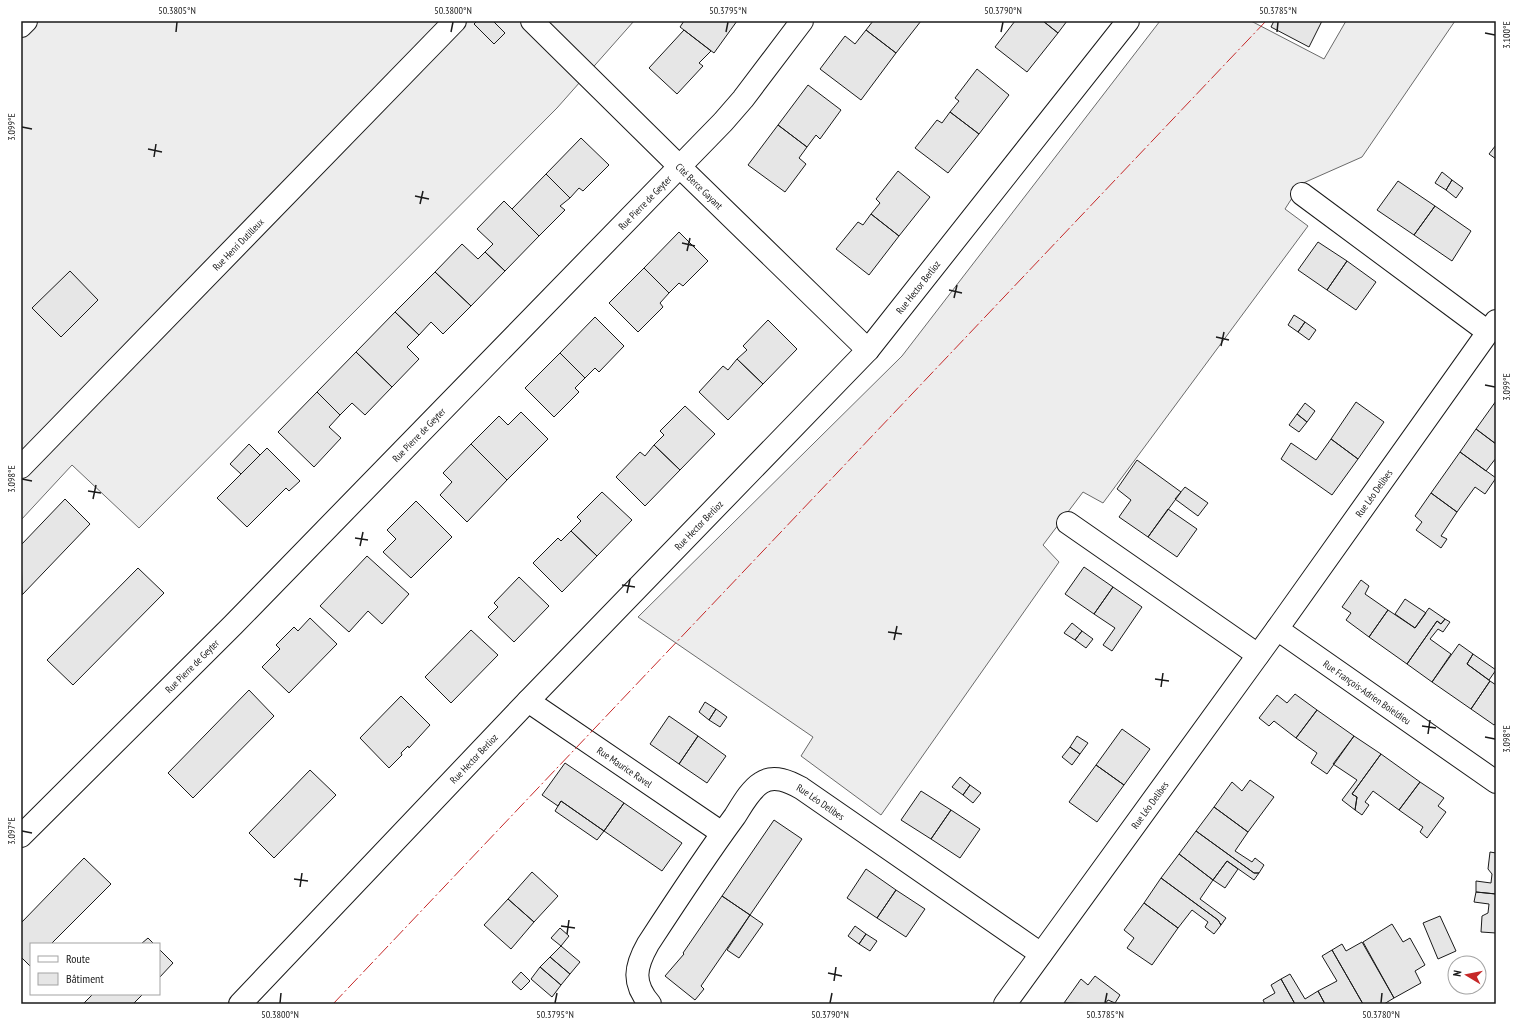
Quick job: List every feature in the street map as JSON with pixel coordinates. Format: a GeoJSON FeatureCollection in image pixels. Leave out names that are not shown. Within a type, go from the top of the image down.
{"type":"FeatureCollection","features":[{"type":"Feature","properties":{"kind":"street"},"geometry":{"type":"LineString","coordinates":[[21,26],[26,21]]}},
{"type":"Feature","properties":{"kind":"street","name":"Rue Henri Dutilleux"},"geometry":{"type":"LineString","coordinates":[[21,467],[455,21]]}},
{"type":"Feature","properties":{"kind":"street","name":"Cité Berce Gayant"},"geometry":{"type":"LineString","coordinates":[[532,21],[868,350]]}},
{"type":"Feature","properties":{"kind":"street","name":"Rue Pierre de Geyter"},"geometry":{"type":"LineString","coordinates":[[21,836],[234,625],[680,167],[743,99],[802,21]]}},
{"type":"Feature","properties":{"kind":"street","name":"Rue Hector Berlioz"},"geometry":{"type":"LineString","coordinates":[[240,1004],[528,701],[868,350],[1128,21]]}},
{"type":"Feature","properties":{"kind":"street","name":"Rue Léo Delibes"},"geometry":{"type":"LineString","coordinates":[[1005,1004],[1277,629],[1492,326],[1302,194]]}},
{"type":"Feature","properties":{"kind":"street"},"geometry":{"type":"LineString","coordinates":[[1068,523],[1258,655]]}},
{"type":"Feature","properties":{"kind":"street","name":"Rue François-Adrien Boieldieu"},"geometry":{"type":"LineString","coordinates":[[1277,629],[1496,782]]}},
{"type":"Feature","properties":{"kind":"street","name":"Rue Maurice Ravel"},"geometry":{"type":"LineString","coordinates":[[528,701],[722,833]]}},
{"type":"Feature","properties":{"kind":"street","name":"Rue Léo Delibes"},"geometry":{"type":"LineString","coordinates":[[722,833],[753,790],[762,782],[775,779],[788,781],[801,788],[1041,954]]}},
{"type":"Feature","properties":{"kind":"street"},"geometry":{"type":"LineString","coordinates":[[650,1004],[643,995],[638,984],[637,970],[640,958],[722,833]]}},
{"type":"Feature","properties":{"kind":"shaded area"},"geometry":{"type":"Polygon","coordinates":[[[21,21],[634,21],[557,108],[139,528],[72,465],[21,520],[21,21]]]}},
{"type":"Feature","properties":{"kind":"shaded area"},"geometry":{"type":"Polygon","coordinates":[[[1160,21],[1251,21],[1324,59],[1346,21],[1455,21],[1362,157],[1301,184],[1285,209],[1308,226],[1103,503],[1083,492],[1043,545],[1059,562],[881,815],[801,756],[813,737],[638,617],[902,356],[1160,21]]]}},
{"type":"Feature","properties":{"kind":"building"},"geometry":{"type":"Polygon","coordinates":[[[477,21],[493,21],[505,33],[494,44],[474,24],[477,21]]]}},
{"type":"Feature","properties":{"kind":"building"},"geometry":{"type":"Polygon","coordinates":[[[684,21],[737,21],[714,53],[680,27],[684,21]]]}},
{"type":"Feature","properties":{"kind":"building"},"geometry":{"type":"Polygon","coordinates":[[[873,21],[921,21],[896,53],[866,30],[873,21]]]}},
{"type":"Feature","properties":{"kind":"building"},"geometry":{"type":"Polygon","coordinates":[[[1015,21],[1043,21],[1058,33],[1027,72],[995,47],[1015,21]]]}},
{"type":"Feature","properties":{"kind":"building"},"geometry":{"type":"Polygon","coordinates":[[[1043,21],[1067,21],[1058,33],[1043,21]]]}},
{"type":"Feature","properties":{"kind":"building"},"geometry":{"type":"Polygon","coordinates":[[[1274,21],[1322,21],[1309,47],[1271,27],[1274,21]]]}},
{"type":"Feature","properties":{"kind":"building"},"geometry":{"type":"Polygon","coordinates":[[[684,30],[711,51],[699,63],[703,66],[677,94],[649,68],[684,30]]]}},
{"type":"Feature","properties":{"kind":"building"},"geometry":{"type":"Polygon","coordinates":[[[866,30],[896,53],[861,100],[820,69],[845,36],[855,44],[866,30]]]}},
{"type":"Feature","properties":{"kind":"building"},"geometry":{"type":"Polygon","coordinates":[[[977,69],[1009,95],[979,134],[950,112],[959,101],[955,98],[977,69]]]}},
{"type":"Feature","properties":{"kind":"building"},"geometry":{"type":"Polygon","coordinates":[[[808,85],[841,110],[820,139],[816,135],[807,147],[778,125],[808,85]]]}},
{"type":"Feature","properties":{"kind":"building"},"geometry":{"type":"Polygon","coordinates":[[[950,112],[979,134],[948,173],[915,148],[937,120],[942,123],[950,112]]]}},
{"type":"Feature","properties":{"kind":"building"},"geometry":{"type":"Polygon","coordinates":[[[778,125],[807,147],[799,158],[806,164],[785,192],[748,165],[778,125]]]}},
{"type":"Feature","properties":{"kind":"building"},"geometry":{"type":"Polygon","coordinates":[[[581,138],[609,165],[583,191],[579,188],[570,198],[546,174],[581,138]]]}},
{"type":"Feature","properties":{"kind":"building"},"geometry":{"type":"Polygon","coordinates":[[[1496,145],[1496,159],[1489,154],[1496,145]]]}},
{"type":"Feature","properties":{"kind":"building"},"geometry":{"type":"Polygon","coordinates":[[[898,171],[930,197],[899,236],[871,214],[880,203],[876,199],[898,171]]]}},
{"type":"Feature","properties":{"kind":"building"},"geometry":{"type":"Polygon","coordinates":[[[1442,172],[1452,180],[1446,190],[1435,183],[1442,172]]]}},
{"type":"Feature","properties":{"kind":"building"},"geometry":{"type":"Polygon","coordinates":[[[546,174],[570,198],[560,206],[565,210],[539,236],[512,209],[546,174]]]}},
{"type":"Feature","properties":{"kind":"building"},"geometry":{"type":"Polygon","coordinates":[[[1452,180],[1463,188],[1456,198],[1446,190],[1452,180]]]}},
{"type":"Feature","properties":{"kind":"building"},"geometry":{"type":"Polygon","coordinates":[[[1398,181],[1435,206],[1414,235],[1377,210],[1398,181]]]}},
{"type":"Feature","properties":{"kind":"building"},"geometry":{"type":"Polygon","coordinates":[[[504,201],[539,236],[505,271],[485,252],[493,244],[477,229],[504,201]]]}},
{"type":"Feature","properties":{"kind":"building"},"geometry":{"type":"Polygon","coordinates":[[[1435,206],[1471,231],[1452,261],[1414,235],[1435,206]]]}},
{"type":"Feature","properties":{"kind":"building"},"geometry":{"type":"Polygon","coordinates":[[[871,214],[899,236],[869,275],[836,249],[858,222],[863,225],[871,214]]]}},
{"type":"Feature","properties":{"kind":"building"},"geometry":{"type":"Polygon","coordinates":[[[679,232],[708,261],[683,286],[679,283],[669,293],[644,268],[679,232]]]}},
{"type":"Feature","properties":{"kind":"building"},"geometry":{"type":"Polygon","coordinates":[[[1318,242],[1347,261],[1327,290],[1298,270],[1318,242]]]}},
{"type":"Feature","properties":{"kind":"building"},"geometry":{"type":"Polygon","coordinates":[[[462,244],[478,259],[485,252],[505,271],[471,306],[435,272],[462,244]]]}},
{"type":"Feature","properties":{"kind":"building"},"geometry":{"type":"Polygon","coordinates":[[[1347,261],[1376,282],[1356,310],[1327,290],[1347,261]]]}},
{"type":"Feature","properties":{"kind":"building"},"geometry":{"type":"Polygon","coordinates":[[[644,268],[669,293],[660,303],[663,307],[638,332],[609,303],[644,268]]]}},
{"type":"Feature","properties":{"kind":"building"},"geometry":{"type":"Polygon","coordinates":[[[70,271],[98,300],[61,337],[32,308],[70,271]]]}},
{"type":"Feature","properties":{"kind":"building"},"geometry":{"type":"Polygon","coordinates":[[[435,272],[471,306],[443,334],[431,322],[419,335],[395,312],[435,272]]]}},
{"type":"Feature","properties":{"kind":"building"},"geometry":{"type":"Polygon","coordinates":[[[395,312],[419,335],[407,347],[419,359],[392,387],[356,352],[395,312]]]}},
{"type":"Feature","properties":{"kind":"building"},"geometry":{"type":"Polygon","coordinates":[[[1294,315],[1305,322],[1298,332],[1288,325],[1294,315]]]}},
{"type":"Feature","properties":{"kind":"building"},"geometry":{"type":"Polygon","coordinates":[[[595,317],[624,346],[599,372],[595,368],[585,378],[560,353],[595,317]]]}},
{"type":"Feature","properties":{"kind":"building"},"geometry":{"type":"Polygon","coordinates":[[[768,320],[797,349],[763,384],[737,359],[747,350],[743,346],[768,320]]]}},
{"type":"Feature","properties":{"kind":"building"},"geometry":{"type":"Polygon","coordinates":[[[1305,322],[1316,330],[1309,340],[1298,332],[1305,322]]]}},
{"type":"Feature","properties":{"kind":"building"},"geometry":{"type":"Polygon","coordinates":[[[356,352],[392,387],[365,415],[352,403],[340,415],[317,392],[356,352]]]}},
{"type":"Feature","properties":{"kind":"building"},"geometry":{"type":"Polygon","coordinates":[[[560,353],[585,378],[575,388],[579,392],[554,417],[525,388],[560,353]]]}},
{"type":"Feature","properties":{"kind":"building"},"geometry":{"type":"Polygon","coordinates":[[[737,359],[763,384],[728,420],[699,392],[723,366],[728,370],[737,359]]]}},
{"type":"Feature","properties":{"kind":"building"},"geometry":{"type":"Polygon","coordinates":[[[317,392],[340,415],[329,427],[341,438],[314,467],[278,432],[317,392]]]}},
{"type":"Feature","properties":{"kind":"building"},"geometry":{"type":"Polygon","coordinates":[[[1496,401],[1496,444],[1476,429],[1496,401]]]}},
{"type":"Feature","properties":{"kind":"building"},"geometry":{"type":"Polygon","coordinates":[[[1356,402],[1384,422],[1358,459],[1331,439],[1356,402]]]}},
{"type":"Feature","properties":{"kind":"building"},"geometry":{"type":"Polygon","coordinates":[[[1305,403],[1315,411],[1307,422],[1297,414],[1305,403]]]}},
{"type":"Feature","properties":{"kind":"building"},"geometry":{"type":"Polygon","coordinates":[[[685,406],[715,434],[680,470],[654,445],[664,435],[660,431],[685,406]]]}},
{"type":"Feature","properties":{"kind":"building"},"geometry":{"type":"Polygon","coordinates":[[[521,412],[548,439],[507,480],[471,444],[499,416],[508,425],[521,412]]]}},
{"type":"Feature","properties":{"kind":"building"},"geometry":{"type":"Polygon","coordinates":[[[1297,414],[1307,422],[1299,432],[1289,425],[1297,414]]]}},
{"type":"Feature","properties":{"kind":"building"},"geometry":{"type":"Polygon","coordinates":[[[1476,429],[1496,444],[1496,458],[1486,471],[1460,452],[1476,429]]]}},
{"type":"Feature","properties":{"kind":"building"},"geometry":{"type":"Polygon","coordinates":[[[1331,439],[1358,459],[1332,495],[1281,459],[1291,443],[1316,460],[1331,439]]]}},
{"type":"Feature","properties":{"kind":"building"},"geometry":{"type":"Polygon","coordinates":[[[249,444],[260,455],[241,474],[230,464],[249,444]]]}},
{"type":"Feature","properties":{"kind":"building"},"geometry":{"type":"Polygon","coordinates":[[[471,444],[507,480],[467,522],[440,495],[452,482],[443,473],[471,444]]]}},
{"type":"Feature","properties":{"kind":"building"},"geometry":{"type":"Polygon","coordinates":[[[654,445],[680,470],[645,506],[616,477],[640,452],[645,456],[654,445]]]}},
{"type":"Feature","properties":{"kind":"building"},"geometry":{"type":"Polygon","coordinates":[[[267,448],[300,481],[289,491],[286,488],[247,527],[217,498],[267,448]]]}},
{"type":"Feature","properties":{"kind":"building"},"geometry":{"type":"Polygon","coordinates":[[[1460,452],[1496,478],[1485,494],[1475,487],[1457,512],[1431,493],[1460,452]]]}},
{"type":"Feature","properties":{"kind":"building"},"geometry":{"type":"Polygon","coordinates":[[[1137,460],[1181,492],[1148,537],[1119,517],[1131,500],[1117,489],[1137,460]]]}},
{"type":"Feature","properties":{"kind":"building"},"geometry":{"type":"Polygon","coordinates":[[[1185,487],[1208,503],[1198,516],[1175,499],[1185,487]]]}},
{"type":"Feature","properties":{"kind":"building"},"geometry":{"type":"Polygon","coordinates":[[[602,492],[632,520],[597,556],[571,531],[581,521],[577,517],[602,492]]]}},
{"type":"Feature","properties":{"kind":"building"},"geometry":{"type":"Polygon","coordinates":[[[1431,493],[1457,512],[1441,536],[1447,539],[1441,548],[1416,530],[1422,522],[1415,516],[1431,493]]]}},
{"type":"Feature","properties":{"kind":"building"},"geometry":{"type":"Polygon","coordinates":[[[65,499],[90,524],[22,595],[21,545],[65,499]]]}},
{"type":"Feature","properties":{"kind":"building"},"geometry":{"type":"Polygon","coordinates":[[[416,501],[452,537],[411,578],[383,552],[396,539],[387,530],[416,501]]]}},
{"type":"Feature","properties":{"kind":"building"},"geometry":{"type":"Polygon","coordinates":[[[1168,509],[1197,529],[1177,557],[1148,537],[1168,509]]]}},
{"type":"Feature","properties":{"kind":"building"},"geometry":{"type":"Polygon","coordinates":[[[571,531],[597,556],[562,592],[533,563],[558,538],[561,541],[571,531]]]}},
{"type":"Feature","properties":{"kind":"building"},"geometry":{"type":"Polygon","coordinates":[[[367,556],[409,594],[382,624],[368,611],[349,632],[320,606],[367,556]]]}},
{"type":"Feature","properties":{"kind":"building"},"geometry":{"type":"Polygon","coordinates":[[[1084,567],[1113,587],[1094,614],[1065,594],[1084,567]]]}},
{"type":"Feature","properties":{"kind":"building"},"geometry":{"type":"Polygon","coordinates":[[[138,568],[164,593],[73,685],[47,660],[138,568]]]}},
{"type":"Feature","properties":{"kind":"building"},"geometry":{"type":"Polygon","coordinates":[[[519,577],[549,606],[514,642],[488,617],[498,607],[494,603],[519,577]]]}},
{"type":"Feature","properties":{"kind":"building"},"geometry":{"type":"Polygon","coordinates":[[[1361,580],[1369,586],[1365,594],[1388,610],[1369,637],[1346,620],[1351,613],[1342,607],[1361,580]]]}},
{"type":"Feature","properties":{"kind":"building"},"geometry":{"type":"Polygon","coordinates":[[[1113,587],[1142,607],[1112,651],[1103,645],[1115,628],[1094,614],[1113,587]]]}},
{"type":"Feature","properties":{"kind":"building"},"geometry":{"type":"Polygon","coordinates":[[[1405,599],[1426,613],[1415,628],[1395,614],[1405,599]]]}},
{"type":"Feature","properties":{"kind":"building"},"geometry":{"type":"Polygon","coordinates":[[[1429,608],[1445,619],[1441,624],[1437,621],[1407,664],[1369,637],[1388,610],[1415,628],[1429,608]]]}},
{"type":"Feature","properties":{"kind":"building"},"geometry":{"type":"Polygon","coordinates":[[[310,618],[337,644],[289,693],[262,667],[280,649],[276,645],[294,627],[298,631],[310,618]]]}},
{"type":"Feature","properties":{"kind":"building"},"geometry":{"type":"Polygon","coordinates":[[[1445,619],[1450,622],[1443,632],[1438,629],[1430,639],[1451,654],[1432,682],[1407,664],[1437,621],[1441,624],[1445,619]]]}},
{"type":"Feature","properties":{"kind":"building"},"geometry":{"type":"Polygon","coordinates":[[[1072,623],[1082,631],[1075,640],[1064,633],[1072,623]]]}},
{"type":"Feature","properties":{"kind":"building"},"geometry":{"type":"Polygon","coordinates":[[[471,630],[498,655],[451,703],[425,677],[471,630]]]}},
{"type":"Feature","properties":{"kind":"building"},"geometry":{"type":"Polygon","coordinates":[[[1082,631],[1093,639],[1086,648],[1075,640],[1082,631]]]}},
{"type":"Feature","properties":{"kind":"building"},"geometry":{"type":"Polygon","coordinates":[[[1459,644],[1473,654],[1467,664],[1490,681],[1471,709],[1432,682],[1459,644]]]}},
{"type":"Feature","properties":{"kind":"building"},"geometry":{"type":"Polygon","coordinates":[[[1473,654],[1496,670],[1489,680],[1467,664],[1473,654]]]}},
{"type":"Feature","properties":{"kind":"building"},"geometry":{"type":"Polygon","coordinates":[[[1490,681],[1496,685],[1496,723],[1494,725],[1471,709],[1490,681]]]}},
{"type":"Feature","properties":{"kind":"building"},"geometry":{"type":"Polygon","coordinates":[[[249,690],[274,716],[193,798],[168,773],[249,690]]]}},
{"type":"Feature","properties":{"kind":"building"},"geometry":{"type":"Polygon","coordinates":[[[1295,694],[1317,710],[1296,738],[1274,721],[1269,726],[1259,718],[1277,695],[1287,703],[1295,694]]]}},
{"type":"Feature","properties":{"kind":"building"},"geometry":{"type":"Polygon","coordinates":[[[401,696],[430,725],[409,748],[408,746],[401,753],[402,755],[389,768],[360,738],[401,696]]]}},
{"type":"Feature","properties":{"kind":"building"},"geometry":{"type":"Polygon","coordinates":[[[705,702],[716,709],[709,720],[699,712],[705,702]]]}},
{"type":"Feature","properties":{"kind":"building"},"geometry":{"type":"Polygon","coordinates":[[[716,709],[727,717],[720,727],[709,720],[716,709]]]}},
{"type":"Feature","properties":{"kind":"building"},"geometry":{"type":"Polygon","coordinates":[[[1317,710],[1354,736],[1327,774],[1311,763],[1317,753],[1296,738],[1317,710]]]}},
{"type":"Feature","properties":{"kind":"building"},"geometry":{"type":"Polygon","coordinates":[[[669,716],[698,736],[679,764],[650,744],[669,716]]]}},
{"type":"Feature","properties":{"kind":"building"},"geometry":{"type":"Polygon","coordinates":[[[1122,729],[1150,749],[1124,785],[1096,765],[1122,729]]]}},
{"type":"Feature","properties":{"kind":"building"},"geometry":{"type":"Polygon","coordinates":[[[698,736],[726,756],[707,783],[679,764],[698,736]]]}},
{"type":"Feature","properties":{"kind":"building"},"geometry":{"type":"Polygon","coordinates":[[[1077,736],[1088,743],[1080,754],[1070,747],[1077,736]]]}},
{"type":"Feature","properties":{"kind":"building"},"geometry":{"type":"Polygon","coordinates":[[[1354,736],[1381,754],[1352,794],[1357,797],[1355,810],[1342,800],[1357,780],[1333,764],[1354,736]]]}},
{"type":"Feature","properties":{"kind":"building"},"geometry":{"type":"Polygon","coordinates":[[[1070,747],[1080,754],[1072,765],[1062,757],[1070,747]]]}},
{"type":"Feature","properties":{"kind":"building"},"geometry":{"type":"Polygon","coordinates":[[[1381,754],[1420,782],[1399,810],[1373,791],[1365,802],[1369,805],[1362,815],[1355,810],[1357,797],[1352,794],[1381,754]]]}},
{"type":"Feature","properties":{"kind":"building"},"geometry":{"type":"Polygon","coordinates":[[[565,763],[624,803],[604,831],[561,801],[558,806],[542,795],[565,763]]]}},
{"type":"Feature","properties":{"kind":"building"},"geometry":{"type":"Polygon","coordinates":[[[1096,765],[1124,785],[1097,822],[1069,802],[1096,765]]]}},
{"type":"Feature","properties":{"kind":"building"},"geometry":{"type":"Polygon","coordinates":[[[310,770],[336,795],[274,858],[249,833],[310,770]]]}},
{"type":"Feature","properties":{"kind":"building"},"geometry":{"type":"Polygon","coordinates":[[[960,777],[970,785],[963,795],[952,787],[960,777]]]}},
{"type":"Feature","properties":{"kind":"building"},"geometry":{"type":"Polygon","coordinates":[[[1250,780],[1274,797],[1248,832],[1214,807],[1232,782],[1242,791],[1250,780]]]}},
{"type":"Feature","properties":{"kind":"building"},"geometry":{"type":"Polygon","coordinates":[[[1420,782],[1444,798],[1438,806],[1446,812],[1427,838],[1420,832],[1423,827],[1399,810],[1420,782]]]}},
{"type":"Feature","properties":{"kind":"building"},"geometry":{"type":"Polygon","coordinates":[[[970,785],[981,793],[973,803],[963,795],[970,785]]]}},
{"type":"Feature","properties":{"kind":"building"},"geometry":{"type":"Polygon","coordinates":[[[921,791],[951,810],[931,839],[901,820],[921,791]]]}},
{"type":"Feature","properties":{"kind":"building"},"geometry":{"type":"Polygon","coordinates":[[[561,801],[604,831],[597,840],[555,811],[561,801]]]}},
{"type":"Feature","properties":{"kind":"building"},"geometry":{"type":"Polygon","coordinates":[[[624,803],[682,843],[662,871],[604,831],[624,803]]]}},
{"type":"Feature","properties":{"kind":"building"},"geometry":{"type":"Polygon","coordinates":[[[1214,807],[1248,832],[1235,851],[1252,862],[1255,858],[1264,865],[1259,873],[1254,873],[1196,831],[1214,807]]]}},
{"type":"Feature","properties":{"kind":"building"},"geometry":{"type":"Polygon","coordinates":[[[951,810],[980,829],[960,858],[931,839],[951,810]]]}},
{"type":"Feature","properties":{"kind":"building"},"geometry":{"type":"Polygon","coordinates":[[[774,820],[802,839],[750,915],[722,896],[774,820]]]}},
{"type":"Feature","properties":{"kind":"building"},"geometry":{"type":"Polygon","coordinates":[[[1196,831],[1254,873],[1259,873],[1254,880],[1227,861],[1213,880],[1179,854],[1196,831]]]}},
{"type":"Feature","properties":{"kind":"building"},"geometry":{"type":"Polygon","coordinates":[[[1490,852],[1496,853],[1496,894],[1476,892],[1476,881],[1491,883],[1492,874],[1488,869],[1490,852]]]}},
{"type":"Feature","properties":{"kind":"building"},"geometry":{"type":"Polygon","coordinates":[[[1179,854],[1213,880],[1200,899],[1226,918],[1221,925],[1218,920],[1161,878],[1179,854]]]}},
{"type":"Feature","properties":{"kind":"building"},"geometry":{"type":"Polygon","coordinates":[[[84,858],[111,884],[52,943],[30,943],[30,966],[21,957],[21,923],[84,858]]]}},
{"type":"Feature","properties":{"kind":"building"},"geometry":{"type":"Polygon","coordinates":[[[1227,861],[1238,869],[1225,888],[1213,880],[1227,861]]]}},
{"type":"Feature","properties":{"kind":"building"},"geometry":{"type":"Polygon","coordinates":[[[866,869],[896,890],[877,918],[847,898],[866,869]]]}},
{"type":"Feature","properties":{"kind":"building"},"geometry":{"type":"Polygon","coordinates":[[[532,872],[558,896],[534,922],[508,899],[532,872]]]}},
{"type":"Feature","properties":{"kind":"building"},"geometry":{"type":"Polygon","coordinates":[[[1161,878],[1218,920],[1221,925],[1214,934],[1205,927],[1208,922],[1192,910],[1178,928],[1144,903],[1161,878]]]}},
{"type":"Feature","properties":{"kind":"building"},"geometry":{"type":"Polygon","coordinates":[[[896,890],[925,909],[906,937],[877,918],[896,890]]]}},
{"type":"Feature","properties":{"kind":"building"},"geometry":{"type":"Polygon","coordinates":[[[1476,892],[1496,894],[1496,933],[1481,932],[1482,916],[1488,913],[1489,904],[1474,902],[1476,892]]]}},
{"type":"Feature","properties":{"kind":"building"},"geometry":{"type":"Polygon","coordinates":[[[722,896],[750,915],[701,986],[704,989],[695,1000],[665,976],[684,954],[683,953],[722,896]]]}},
{"type":"Feature","properties":{"kind":"building"},"geometry":{"type":"Polygon","coordinates":[[[508,899],[534,922],[511,949],[484,925],[508,899]]]}},
{"type":"Feature","properties":{"kind":"building"},"geometry":{"type":"Polygon","coordinates":[[[1144,903],[1178,928],[1152,965],[1127,948],[1134,938],[1124,930],[1144,903]]]}},
{"type":"Feature","properties":{"kind":"building"},"geometry":{"type":"Polygon","coordinates":[[[750,915],[763,924],[739,958],[727,950],[750,915]]]}},
{"type":"Feature","properties":{"kind":"building"},"geometry":{"type":"Polygon","coordinates":[[[1440,916],[1456,951],[1438,959],[1423,923],[1440,916]]]}},
{"type":"Feature","properties":{"kind":"building"},"geometry":{"type":"Polygon","coordinates":[[[1392,924],[1403,942],[1410,938],[1425,965],[1415,971],[1421,983],[1394,998],[1363,942],[1392,924]]]}},
{"type":"Feature","properties":{"kind":"building"},"geometry":{"type":"Polygon","coordinates":[[[855,926],[866,934],[859,944],[848,936],[855,926]]]}},
{"type":"Feature","properties":{"kind":"building"},"geometry":{"type":"Polygon","coordinates":[[[560,928],[569,936],[561,946],[551,938],[560,928]]]}},
{"type":"Feature","properties":{"kind":"building"},"geometry":{"type":"Polygon","coordinates":[[[866,934],[877,941],[870,951],[859,944],[866,934]]]}},
{"type":"Feature","properties":{"kind":"building"},"geometry":{"type":"Polygon","coordinates":[[[148,938],[153,943],[142,943],[148,938]]]}},
{"type":"Feature","properties":{"kind":"building"},"geometry":{"type":"Polygon","coordinates":[[[1362,942],[1394,998],[1384,1004],[1363,1004],[1332,950],[1342,944],[1346,951],[1362,942]]]}},
{"type":"Feature","properties":{"kind":"building"},"geometry":{"type":"Polygon","coordinates":[[[561,946],[580,962],[570,974],[550,957],[561,946]]]}},
{"type":"Feature","properties":{"kind":"building"},"geometry":{"type":"Polygon","coordinates":[[[160,950],[173,963],[160,977],[160,950]]]}},
{"type":"Feature","properties":{"kind":"building"},"geometry":{"type":"Polygon","coordinates":[[[1332,950],[1363,1004],[1325,1004],[1318,991],[1337,981],[1322,956],[1332,950]]]}},
{"type":"Feature","properties":{"kind":"building"},"geometry":{"type":"Polygon","coordinates":[[[550,957],[570,974],[561,985],[540,967],[550,957]]]}},
{"type":"Feature","properties":{"kind":"building"},"geometry":{"type":"Polygon","coordinates":[[[540,967],[561,985],[552,997],[531,979],[540,967]]]}},
{"type":"Feature","properties":{"kind":"building"},"geometry":{"type":"Polygon","coordinates":[[[521,972],[530,981],[521,990],[512,982],[521,972]]]}},
{"type":"Feature","properties":{"kind":"building"},"geometry":{"type":"Polygon","coordinates":[[[1290,974],[1305,999],[1318,991],[1325,1004],[1295,1004],[1281,979],[1290,974]]]}},
{"type":"Feature","properties":{"kind":"building"},"geometry":{"type":"Polygon","coordinates":[[[1095,976],[1120,995],[1115,1003],[1108,1000],[1105,1004],[1064,1003],[1081,979],[1088,985],[1095,976]]]}},
{"type":"Feature","properties":{"kind":"building"},"geometry":{"type":"Polygon","coordinates":[[[1281,979],[1295,1004],[1265,1004],[1263,1000],[1275,993],[1271,985],[1281,979]]]}},
{"type":"Feature","properties":{"kind":"building"},"geometry":{"type":"Polygon","coordinates":[[[92,995],[142,995],[133,1004],[83,1004],[92,995]]]}},
{"type":"Feature","properties":{"kind":"power"},"geometry":{"type":"LineString","coordinates":[[333,1004],[1266,21]]}}]}
